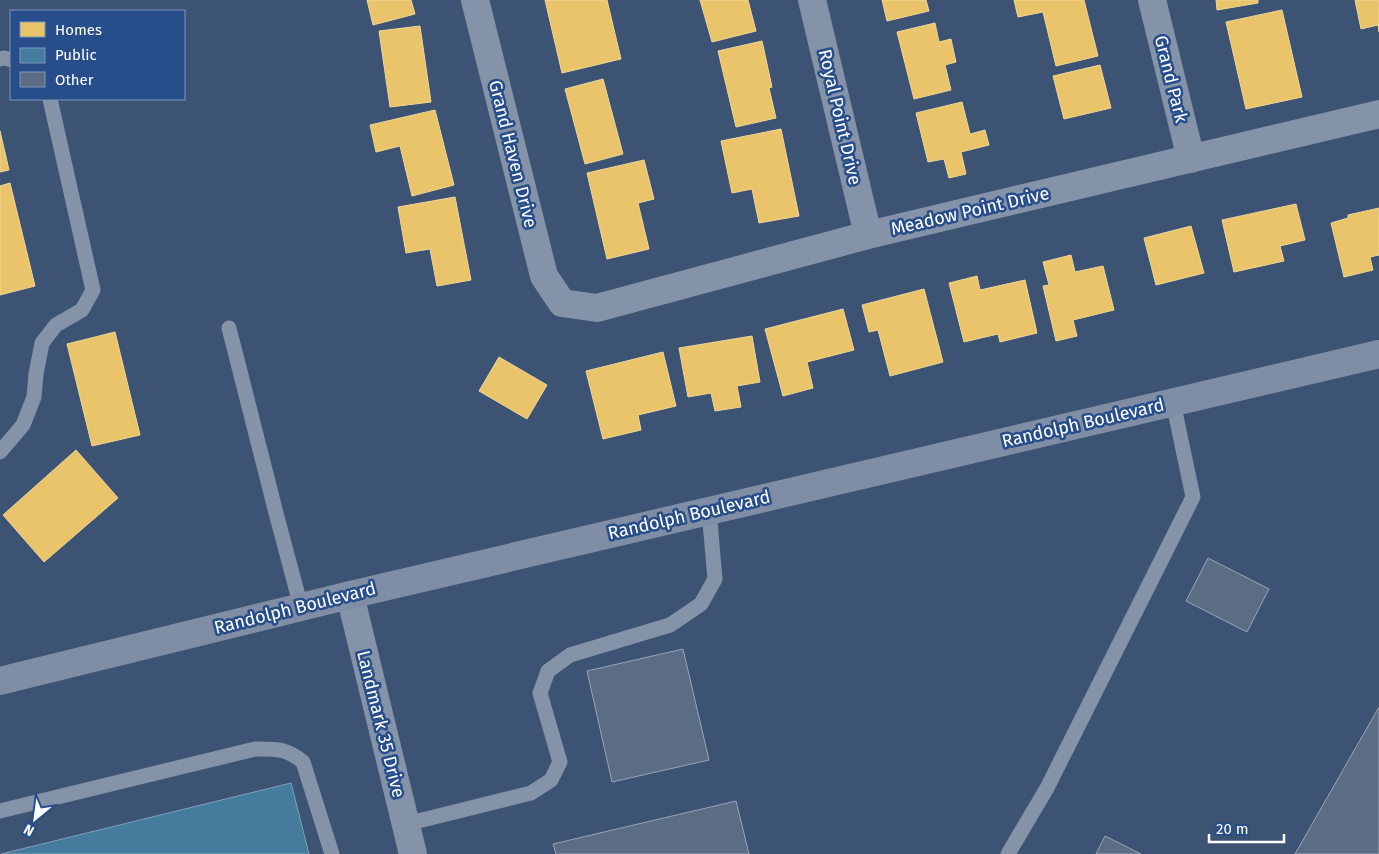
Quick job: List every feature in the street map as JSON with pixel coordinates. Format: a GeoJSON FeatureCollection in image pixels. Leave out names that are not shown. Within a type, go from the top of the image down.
{"type":"FeatureCollection","features":[{"type":"Feature","properties":{"kind":"main road","name":"Randolph Boulevard"},"geometry":{"type":"LineString","coordinates":[[0,680],[350,595],[1379,354]]}},
{"type":"Feature","properties":{"kind":"street","name":"Grand Haven Drive"},"geometry":{"type":"LineString","coordinates":[[475,0],[544,276],[562,303]]}},
{"type":"Feature","properties":{"kind":"street","name":"Royal Point Drive"},"geometry":{"type":"LineString","coordinates":[[812,0],[868,235]]}},
{"type":"Feature","properties":{"kind":"street","name":"Grand Park"},"geometry":{"type":"LineString","coordinates":[[1152,0],[1191,159]]}},
{"type":"Feature","properties":{"kind":"street","name":"Meadow Point Drive"},"geometry":{"type":"LineString","coordinates":[[562,303],[597,308],[868,235],[1379,114]]}},
{"type":"Feature","properties":{"kind":"street","name":"Landmark 35 Drive"},"geometry":{"type":"LineString","coordinates":[[350,595],[413,854]]}},
{"type":"Feature","properties":{"kind":"lane"},"geometry":{"type":"LineString","coordinates":[[0,452],[23,425],[34,397],[42,343],[56,325],[82,310],[93,290],[50,100]]}},
{"type":"Feature","properties":{"kind":"lane"},"geometry":{"type":"LineString","coordinates":[[229,328],[301,607]]}},
{"type":"Feature","properties":{"kind":"lane"},"geometry":{"type":"LineString","coordinates":[[1008,854],[1047,788],[1193,497],[1173,402]]}},
{"type":"Feature","properties":{"kind":"lane"},"geometry":{"type":"LineString","coordinates":[[406,824],[531,794],[551,780],[560,762],[540,693],[548,671],[570,655],[670,625],[701,604],[715,579],[709,511]]}},
{"type":"Feature","properties":{"kind":"lane"},"geometry":{"type":"LineString","coordinates":[[0,811],[255,749],[276,749],[294,754],[303,762],[332,854]]}},
{"type":"Feature","properties":{"kind":"building: Homes"},"geometry":{"type":"Polygon","coordinates":[[[367,0],[411,0],[415,14],[373,25],[367,0]]]}},
{"type":"Feature","properties":{"kind":"building: Homes"},"geometry":{"type":"Polygon","coordinates":[[[545,0],[607,0],[621,59],[562,73],[545,0]]]}},
{"type":"Feature","properties":{"kind":"building: Homes"},"geometry":{"type":"Polygon","coordinates":[[[700,0],[748,0],[756,31],[712,42],[700,0]]]}},
{"type":"Feature","properties":{"kind":"building: Homes"},"geometry":{"type":"Polygon","coordinates":[[[882,0],[926,0],[929,11],[887,21],[882,0]]]}},
{"type":"Feature","properties":{"kind":"building: Homes"},"geometry":{"type":"Polygon","coordinates":[[[1014,0],[1084,0],[1098,56],[1056,66],[1043,12],[1018,17],[1014,0]]]}},
{"type":"Feature","properties":{"kind":"building: Homes"},"geometry":{"type":"Polygon","coordinates":[[[1216,0],[1258,0],[1258,3],[1217,10],[1216,0]]]}},
{"type":"Feature","properties":{"kind":"building: Homes"},"geometry":{"type":"Polygon","coordinates":[[[1355,0],[1379,0],[1379,32],[1378,25],[1361,29],[1355,0]]]}},
{"type":"Feature","properties":{"kind":"building: Homes"},"geometry":{"type":"Polygon","coordinates":[[[1282,10],[1302,97],[1246,109],[1226,22],[1282,10]]]}},
{"type":"Feature","properties":{"kind":"building: Homes"},"geometry":{"type":"Polygon","coordinates":[[[935,23],[939,42],[951,39],[956,62],[945,65],[951,90],[914,99],[897,32],[935,23]]]}},
{"type":"Feature","properties":{"kind":"building: Homes"},"geometry":{"type":"Polygon","coordinates":[[[420,26],[431,102],[390,107],[379,31],[420,26]]]}},
{"type":"Feature","properties":{"kind":"building: Homes"},"geometry":{"type":"Polygon","coordinates":[[[762,41],[772,87],[769,88],[776,118],[736,127],[718,51],[762,41]]]}},
{"type":"Feature","properties":{"kind":"building: Homes"},"geometry":{"type":"Polygon","coordinates":[[[1100,65],[1111,108],[1064,119],[1053,76],[1100,65]]]}},
{"type":"Feature","properties":{"kind":"building: Homes"},"geometry":{"type":"Polygon","coordinates":[[[603,79],[623,154],[585,164],[565,89],[603,79]]]}},
{"type":"Feature","properties":{"kind":"building: Homes"},"geometry":{"type":"Polygon","coordinates":[[[962,102],[970,134],[985,130],[989,145],[961,152],[966,174],[949,178],[944,159],[928,162],[916,113],[962,102]]]}},
{"type":"Feature","properties":{"kind":"building: Homes"},"geometry":{"type":"Polygon","coordinates":[[[435,110],[454,185],[412,196],[400,146],[376,152],[370,125],[435,110]]]}},
{"type":"Feature","properties":{"kind":"building: Homes"},"geometry":{"type":"Polygon","coordinates":[[[781,129],[799,216],[759,223],[752,189],[732,193],[721,141],[781,129]]]}},
{"type":"Feature","properties":{"kind":"building: Homes"},"geometry":{"type":"Polygon","coordinates":[[[0,131],[9,170],[0,172],[0,131]]]}},
{"type":"Feature","properties":{"kind":"building: Homes"},"geometry":{"type":"Polygon","coordinates":[[[644,160],[654,199],[638,203],[649,249],[607,259],[587,173],[644,160]]]}},
{"type":"Feature","properties":{"kind":"building: Homes"},"geometry":{"type":"Polygon","coordinates":[[[10,183],[35,286],[0,295],[0,186],[10,183]]]}},
{"type":"Feature","properties":{"kind":"building: Homes"},"geometry":{"type":"Polygon","coordinates":[[[455,197],[471,280],[437,286],[430,249],[406,253],[398,207],[455,197]]]}},
{"type":"Feature","properties":{"kind":"building: Homes"},"geometry":{"type":"Polygon","coordinates":[[[1296,204],[1305,240],[1280,246],[1284,261],[1234,272],[1222,220],[1296,204]]]}},
{"type":"Feature","properties":{"kind":"building: Homes"},"geometry":{"type":"Polygon","coordinates":[[[1379,208],[1379,255],[1370,257],[1373,270],[1344,277],[1331,223],[1348,218],[1348,215],[1379,208]]]}},
{"type":"Feature","properties":{"kind":"building: Homes"},"geometry":{"type":"Polygon","coordinates":[[[1191,226],[1204,273],[1156,285],[1144,238],[1191,226]]]}},
{"type":"Feature","properties":{"kind":"building: Homes"},"geometry":{"type":"Polygon","coordinates":[[[1071,255],[1075,272],[1103,266],[1114,310],[1073,320],[1077,336],[1056,341],[1043,286],[1049,285],[1043,262],[1071,255]]]}},
{"type":"Feature","properties":{"kind":"building: Homes"},"geometry":{"type":"Polygon","coordinates":[[[977,276],[980,290],[1025,280],[1037,333],[1000,342],[998,334],[964,342],[949,283],[977,276]]]}},
{"type":"Feature","properties":{"kind":"building: Homes"},"geometry":{"type":"Polygon","coordinates":[[[924,289],[943,362],[890,376],[878,330],[869,332],[862,305],[924,289]]]}},
{"type":"Feature","properties":{"kind":"building: Homes"},"geometry":{"type":"Polygon","coordinates":[[[843,309],[854,350],[807,362],[813,388],[783,396],[765,329],[843,309]]]}},
{"type":"Feature","properties":{"kind":"building: Homes"},"geometry":{"type":"Polygon","coordinates":[[[115,332],[140,435],[92,446],[67,344],[115,332]]]}},
{"type":"Feature","properties":{"kind":"building: Homes"},"geometry":{"type":"Polygon","coordinates":[[[752,336],[760,382],[737,386],[741,407],[715,411],[711,393],[688,397],[679,348],[752,336]]]}},
{"type":"Feature","properties":{"kind":"building: Homes"},"geometry":{"type":"Polygon","coordinates":[[[663,352],[676,406],[638,415],[641,430],[603,439],[586,371],[663,352]]]}},
{"type":"Feature","properties":{"kind":"building: Homes"},"geometry":{"type":"Polygon","coordinates":[[[499,357],[547,385],[527,419],[479,391],[499,357]]]}},
{"type":"Feature","properties":{"kind":"building: Homes"},"geometry":{"type":"Polygon","coordinates":[[[76,450],[118,498],[44,562],[3,515],[76,450]]]}},
{"type":"Feature","properties":{"kind":"building: Public"},"geometry":{"type":"Polygon","coordinates":[[[291,783],[309,854],[1,854],[291,783]]]}},
{"type":"Feature","properties":{"kind":"building: Other"},"geometry":{"type":"Polygon","coordinates":[[[1208,558],[1269,589],[1247,632],[1186,601],[1208,558]]]}},
{"type":"Feature","properties":{"kind":"building: Other"},"geometry":{"type":"Polygon","coordinates":[[[683,649],[709,760],[612,782],[587,671],[683,649]]]}},
{"type":"Feature","properties":{"kind":"building: Other"},"geometry":{"type":"Polygon","coordinates":[[[1379,707],[1379,854],[1295,854],[1379,707]]]}},
{"type":"Feature","properties":{"kind":"building: Other"},"geometry":{"type":"Polygon","coordinates":[[[736,801],[749,854],[556,854],[553,844],[736,801]]]}},
{"type":"Feature","properties":{"kind":"building: Other"},"geometry":{"type":"Polygon","coordinates":[[[1105,836],[1141,854],[1096,854],[1105,836]]]}}]}
